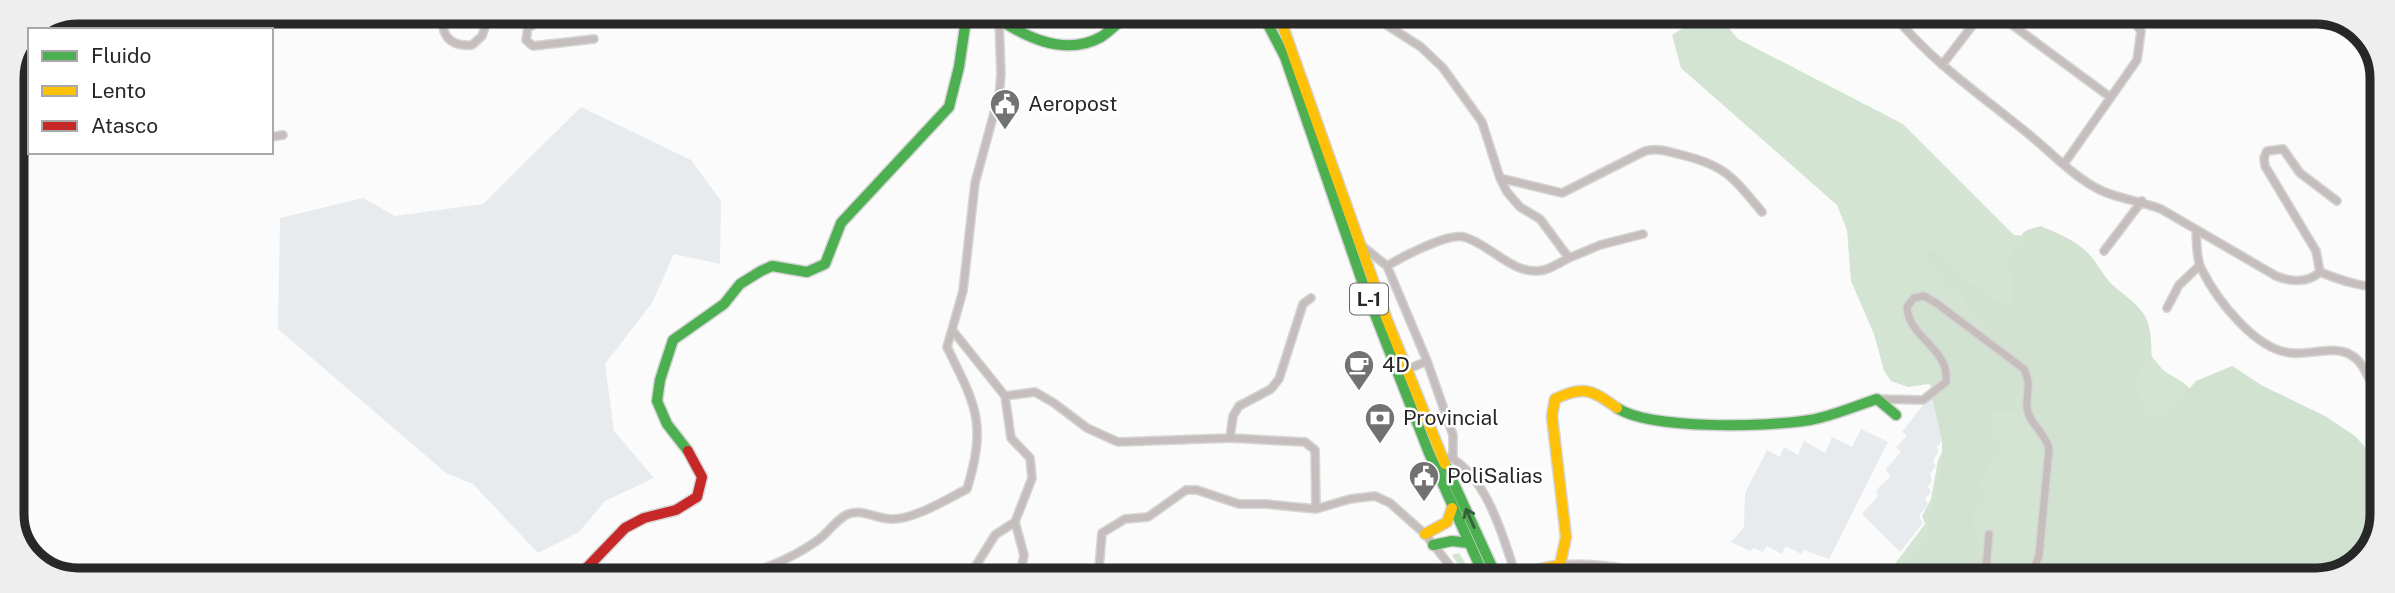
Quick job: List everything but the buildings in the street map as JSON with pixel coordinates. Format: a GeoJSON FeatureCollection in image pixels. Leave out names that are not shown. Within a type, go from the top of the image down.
{"type":"FeatureCollection","features":[{"type":"Feature","properties":{"kind":"street"},"geometry":{"type":"LineString","coordinates":[[442,25],[447,38],[459,47],[472,46],[482,36],[486,25]]}},
{"type":"Feature","properties":{"kind":"street"},"geometry":{"type":"LineString","coordinates":[[533,25],[528,28],[526,40],[533,46],[594,39]]}},
{"type":"Feature","properties":{"kind":"street"},"geometry":{"type":"LineString","coordinates":[[587,568],[625,528],[644,518],[677,510],[697,497],[702,477],[686,447],[667,424],[657,401],[660,380],[673,340],[716,311],[740,284],[761,271],[772,266],[807,272],[825,264],[841,223],[948,107],[965,25]]}},
{"type":"Feature","properties":{"kind":"street"},"geometry":{"type":"LineString","coordinates":[[763,568],[801,552],[821,539],[847,514],[860,512],[892,519],[914,514],[967,489],[977,436],[976,410],[968,387],[947,347],[963,291],[975,183],[999,95],[999,25]]}},
{"type":"Feature","properties":{"kind":"street"},"geometry":{"type":"LineString","coordinates":[[1008,25],[1036,41],[1066,45],[1083,44],[1097,39],[1116,25]]}},
{"type":"Feature","properties":{"kind":"street","name":"L-1"},"geometry":{"type":"LineString","coordinates":[[1268,25],[1285,57],[1362,281],[1429,453],[1469,543],[1493,568]]}},
{"type":"Feature","properties":{"kind":"street","name":"L-1"},"geometry":{"type":"LineString","coordinates":[[1282,25],[1357,242],[1406,370],[1498,568]]}},
{"type":"Feature","properties":{"kind":"street"},"geometry":{"type":"LineString","coordinates":[[1387,25],[1421,47],[1443,68],[1482,122],[1507,192],[1520,207],[1541,219],[1569,258]]}},
{"type":"Feature","properties":{"kind":"street"},"geometry":{"type":"LineString","coordinates":[[1902,25],[1942,65],[2064,164],[2101,190],[2142,201],[2175,216],[2196,231],[2287,281],[2314,278],[2320,272]]}},
{"type":"Feature","properties":{"kind":"street"},"geometry":{"type":"LineString","coordinates":[[1942,65],[1973,25]]}},
{"type":"Feature","properties":{"kind":"street"},"geometry":{"type":"LineString","coordinates":[[2012,25],[2110,97]]}},
{"type":"Feature","properties":{"kind":"street"},"geometry":{"type":"LineString","coordinates":[[2064,164],[2137,60],[2141,31],[2136,25]]}},
{"type":"Feature","properties":{"kind":"street"},"geometry":{"type":"LineString","coordinates":[[273,137],[283,135]]}},
{"type":"Feature","properties":{"kind":"street"},"geometry":{"type":"LineString","coordinates":[[1500,178],[1562,193],[1645,151],[1656,149],[1706,160],[1733,178],[1762,212]]}},
{"type":"Feature","properties":{"kind":"street"},"geometry":{"type":"LineString","coordinates":[[2320,272],[2316,251],[2265,166],[2267,151],[2283,149],[2300,173],[2337,201]]}},
{"type":"Feature","properties":{"kind":"street"},"geometry":{"type":"LineString","coordinates":[[2104,250],[2142,201]]}},
{"type":"Feature","properties":{"kind":"street"},"geometry":{"type":"LineString","coordinates":[[2196,231],[2199,266],[2221,299],[2259,341],[2291,354],[2335,351],[2353,356],[2370,384]]}},
{"type":"Feature","properties":{"kind":"street"},"geometry":{"type":"LineString","coordinates":[[1387,266],[1404,256],[1462,236],[1503,260],[1528,270],[1545,270],[1600,245],[1643,234]]}},
{"type":"Feature","properties":{"kind":"street"},"geometry":{"type":"LineString","coordinates":[[1357,242],[1387,266],[1427,361],[1453,435],[1448,458],[1472,476],[1501,529],[1502,568]]}},
{"type":"Feature","properties":{"kind":"street"},"geometry":{"type":"LineString","coordinates":[[2167,308],[2179,285],[2199,266]]}},
{"type":"Feature","properties":{"kind":"street"},"geometry":{"type":"LineString","coordinates":[[2320,272],[2350,283],[2370,286]]}},
{"type":"Feature","properties":{"kind":"street"},"geometry":{"type":"LineString","coordinates":[[1560,565],[1566,537],[1552,416],[1555,399],[1569,390],[1584,388],[1603,397],[1620,411],[1642,419],[1729,426],[1774,425],[1814,420],[1877,399],[1923,400],[1946,382],[1945,363],[1907,316],[1907,307],[1914,298],[1924,296],[2024,369],[2029,380],[2027,410],[2047,439],[2049,449],[2039,556],[2034,568]]}},
{"type":"Feature","properties":{"kind":"street"},"geometry":{"type":"LineString","coordinates":[[1230,438],[1233,416],[1239,406],[1271,389],[1279,379],[1303,304],[1311,298]]}},
{"type":"Feature","properties":{"kind":"street"},"geometry":{"type":"LineString","coordinates":[[953,331],[1005,396],[1011,439],[1030,458],[1033,468],[1032,478],[1015,522],[1024,555],[1021,568]]}},
{"type":"Feature","properties":{"kind":"street"},"geometry":{"type":"LineString","coordinates":[[1406,370],[1427,361]]}},
{"type":"Feature","properties":{"kind":"street"},"geometry":{"type":"LineString","coordinates":[[1005,396],[1035,392],[1054,402],[1093,432],[1118,442],[1230,438],[1305,442],[1315,450],[1316,509]]}},
{"type":"Feature","properties":{"kind":"street"},"geometry":{"type":"LineString","coordinates":[[1877,399],[1896,415]]}},
{"type":"Feature","properties":{"kind":"street"},"geometry":{"type":"LineString","coordinates":[[1099,568],[1102,533],[1125,519],[1148,517],[1186,490],[1198,490],[1240,504],[1316,509],[1350,499],[1375,496],[1390,503],[1425,534],[1451,568]]}},
{"type":"Feature","properties":{"kind":"street"},"geometry":{"type":"LineString","coordinates":[[1425,534],[1446,526],[1451,519],[1452,505]]}},
{"type":"Feature","properties":{"kind":"street"},"geometry":{"type":"LineString","coordinates":[[974,568],[995,534],[1015,522]]}},
{"type":"Feature","properties":{"kind":"street"},"geometry":{"type":"LineString","coordinates":[[1986,568],[1989,534]]}},
{"type":"Feature","properties":{"kind":"street"},"geometry":{"type":"LineString","coordinates":[[1433,545],[1452,541],[1469,543]]}},
{"type":"Feature","properties":{"kind":"street"},"geometry":{"type":"LineString","coordinates":[[1547,568],[1587,563],[1613,568]]}},
{"type":"Feature","properties":{"kind":"shaded area"},"geometry":{"type":"Polygon","coordinates":[[[79,25],[116,25],[118,28],[61,28],[79,25]]]}},
{"type":"Feature","properties":{"kind":"shaded area"},"geometry":{"type":"Polygon","coordinates":[[[581,107],[691,160],[721,201],[720,264],[674,254],[652,303],[605,364],[614,431],[654,478],[605,501],[579,532],[538,553],[473,484],[446,473],[278,329],[280,218],[363,198],[395,216],[483,204],[581,107]]]}},
{"type":"Feature","properties":{"kind":"shaded area"},"geometry":{"type":"Polygon","coordinates":[[[1932,398],[1942,441],[1937,447],[1938,452],[1933,462],[1936,466],[1930,474],[1932,480],[1928,487],[1931,492],[1925,499],[1928,504],[1919,516],[1923,523],[1900,552],[1862,514],[1878,496],[1876,490],[1890,477],[1886,469],[1901,452],[1896,447],[1907,436],[1902,432],[1927,400],[1932,398]]]}},
{"type":"Feature","properties":{"kind":"shaded area"},"geometry":{"type":"Polygon","coordinates":[[[1861,429],[1888,442],[1829,559],[1804,550],[1801,554],[1786,546],[1782,554],[1767,546],[1763,552],[1754,548],[1750,551],[1731,542],[1744,527],[1745,493],[1767,450],[1780,457],[1784,447],[1798,455],[1804,441],[1825,453],[1832,437],[1852,447],[1861,429]]]}},
{"type":"Feature","properties":{"kind":"green space"},"geometry":{"type":"Polygon","coordinates":[[[1688,25],[1726,25],[1738,39],[1903,124],[2014,235],[2051,237],[2164,371],[2184,383],[2359,547],[2337,564],[2316,568],[1892,568],[1925,524],[1922,516],[1931,499],[1938,460],[1944,448],[1938,398],[1929,384],[1908,387],[1891,381],[1884,371],[1874,334],[1851,281],[1847,230],[1837,205],[1681,68],[1672,35],[1688,25]]]}},
{"type":"Feature","properties":{"kind":"green space"},"geometry":{"type":"Polygon","coordinates":[[[2041,226],[2083,248],[2111,283],[2143,313],[2150,333],[2152,361],[2139,372],[2134,386],[2147,415],[2165,417],[2196,381],[2232,366],[2263,386],[2325,416],[2355,436],[2370,452],[2370,514],[2368,532],[2352,555],[2337,564],[2316,568],[2035,568],[2049,449],[2032,419],[2024,369],[2011,354],[1987,335],[1964,298],[1953,289],[1945,292],[1945,280],[1927,257],[1928,251],[1938,250],[1972,284],[1977,285],[1989,300],[2012,303],[2012,276],[2008,261],[2013,250],[2025,247],[2022,234],[2041,226]]]}},
{"type":"Feature","properties":{"kind":"green space"},"geometry":{"type":"Polygon","coordinates":[[[1924,296],[2017,371],[2020,383],[2014,393],[2016,411],[1994,412],[1989,425],[1994,441],[2000,446],[2000,453],[1979,484],[1984,497],[1974,515],[1975,533],[1986,568],[1898,568],[1930,535],[1925,517],[1935,505],[1936,485],[1942,461],[1942,441],[1932,398],[1947,372],[1911,325],[1907,307],[1924,296]]]}},
{"type":"Feature","properties":{"kind":"green space"},"geometry":{"type":"Polygon","coordinates":[[[1459,553],[1468,568],[1460,568],[1452,555],[1459,553]]]}},
{"type":"Feature","properties":{"kind":"traffic: fast"},"geometry":{"type":"LineString","coordinates":[[688,451],[667,424],[657,401],[660,380],[673,340],[724,304],[740,284],[761,271],[772,266],[807,272],[825,264],[841,223],[949,107],[965,25]]}},
{"type":"Feature","properties":{"kind":"traffic: fast"},"geometry":{"type":"LineString","coordinates":[[1008,25],[1043,41],[1072,45],[1101,37],[1116,25]]}},
{"type":"Feature","properties":{"kind":"traffic: fast"},"geometry":{"type":"LineString","coordinates":[[1268,25],[1285,57],[1362,281],[1429,453],[1481,568]]}},
{"type":"Feature","properties":{"kind":"traffic: fast"},"geometry":{"type":"LineString","coordinates":[[1617,408],[1656,420],[1739,425],[1819,418],[1877,399],[1896,415]]}},
{"type":"Feature","properties":{"kind":"traffic: fast"},"geometry":{"type":"LineString","coordinates":[[1445,464],[1493,568]]}},
{"type":"Feature","properties":{"kind":"traffic: fast"},"geometry":{"type":"LineString","coordinates":[[1433,545],[1452,541],[1469,543]]}},
{"type":"Feature","properties":{"kind":"traffic: slow"},"geometry":{"type":"LineString","coordinates":[[1282,25],[1387,320],[1445,464]]}},
{"type":"Feature","properties":{"kind":"traffic: slow"},"geometry":{"type":"LineString","coordinates":[[1545,568],[1560,565],[1566,537],[1552,416],[1555,399],[1573,392],[1588,391],[1617,408]]}},
{"type":"Feature","properties":{"kind":"traffic: slow"},"geometry":{"type":"LineString","coordinates":[[1425,534],[1447,522],[1452,508]]}},
{"type":"Feature","properties":{"kind":"traffic: jam"},"geometry":{"type":"LineString","coordinates":[[587,568],[625,528],[644,518],[676,510],[697,497],[702,477],[688,451]]}},
{"type":"Feature","properties":{"kind":"place","name":"Aeropost"},"geometry":{"type":"Point","coordinates":[1005,131]}},
{"type":"Feature","properties":{"kind":"place","name":"4D"},"geometry":{"type":"Point","coordinates":[1359,392]}},
{"type":"Feature","properties":{"kind":"place","name":"Provincial"},"geometry":{"type":"Point","coordinates":[1380,445]}},
{"type":"Feature","properties":{"kind":"place","name":"PoliSalias"},"geometry":{"type":"Point","coordinates":[1424,503]}}]}
